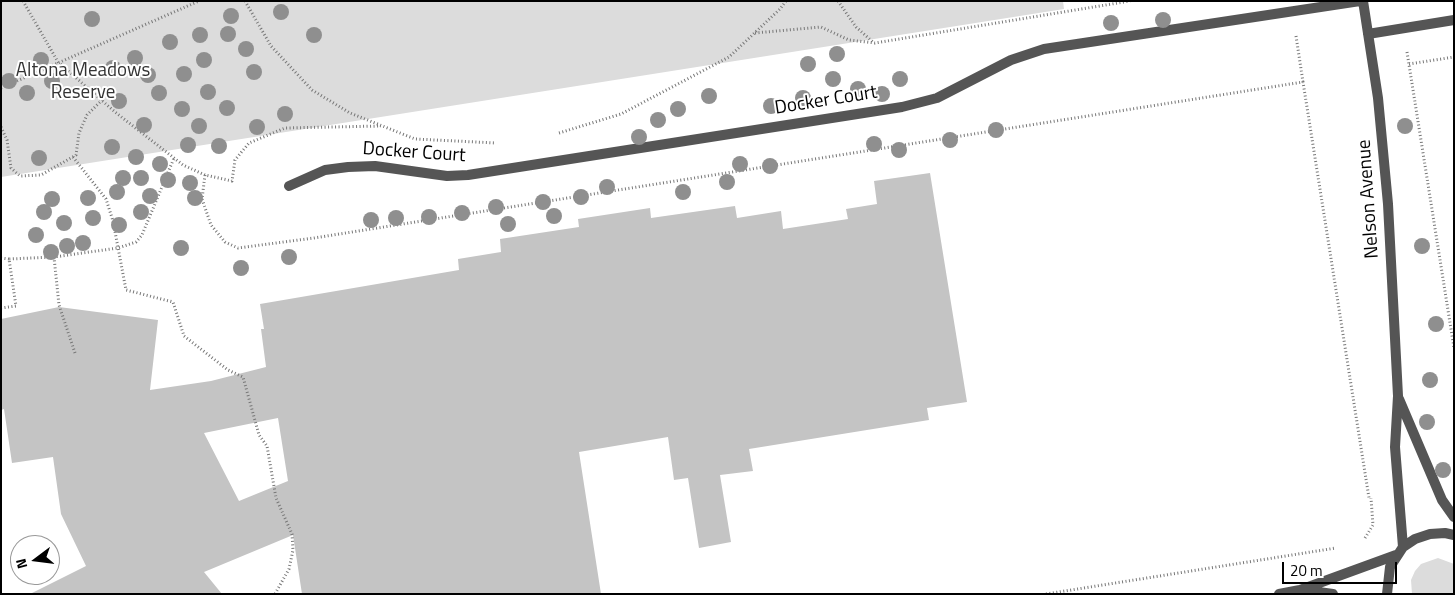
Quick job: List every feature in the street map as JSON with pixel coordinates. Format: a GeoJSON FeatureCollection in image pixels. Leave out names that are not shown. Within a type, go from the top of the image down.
{"type":"FeatureCollection","features":[{"type":"Feature","properties":{"kind":"street","name":"Docker Court"},"geometry":{"type":"LineString","coordinates":[[289,186],[325,170],[348,167],[374,166],[447,176],[468,175],[902,107],[937,98],[1011,60],[1044,48],[1361,1]]}},
{"type":"Feature","properties":{"kind":"street","name":"Nelson Avenue"},"geometry":{"type":"LineString","coordinates":[[1361,1],[1368,34],[1385,160],[1398,396],[1394,447],[1400,551]]}},
{"type":"Feature","properties":{"kind":"street"},"geometry":{"type":"LineString","coordinates":[[1368,34],[1454,20]]}},
{"type":"Feature","properties":{"kind":"street","name":"Nelson Avenue"},"geometry":{"type":"LineString","coordinates":[[1398,396],[1442,500],[1454,517]]}},
{"type":"Feature","properties":{"kind":"street"},"geometry":{"type":"LineString","coordinates":[[1279,594],[1300,590],[1351,571],[1400,551],[1415,539],[1430,534],[1445,533],[1454,535]]}},
{"type":"Feature","properties":{"kind":"street"},"geometry":{"type":"LineString","coordinates":[[1387,594],[1390,567],[1400,551]]}},
{"type":"Feature","properties":{"kind":"street"},"geometry":{"type":"LineString","coordinates":[[1300,590],[1333,594]]}},
{"type":"Feature","properties":{"kind":"path"},"geometry":{"type":"LineString","coordinates":[[24,1],[58,62],[174,158],[205,175],[232,181],[235,160],[249,143],[285,128],[383,126]]}},
{"type":"Feature","properties":{"kind":"path"},"geometry":{"type":"LineString","coordinates":[[1,88],[199,1]]}},
{"type":"Feature","properties":{"kind":"path"},"geometry":{"type":"LineString","coordinates":[[245,1],[271,46],[312,90],[350,113],[415,139],[505,142]]}},
{"type":"Feature","properties":{"kind":"path"},"geometry":{"type":"LineString","coordinates":[[554,134],[621,114],[729,57],[780,9],[786,1]]}},
{"type":"Feature","properties":{"kind":"path"},"geometry":{"type":"LineString","coordinates":[[838,1],[856,27],[875,43]]}},
{"type":"Feature","properties":{"kind":"path"},"geometry":{"type":"LineString","coordinates":[[754,33],[821,27],[849,40],[875,43],[1130,1]]}},
{"type":"Feature","properties":{"kind":"path"},"geometry":{"type":"LineString","coordinates":[[1292,12],[1369,498]]}},
{"type":"Feature","properties":{"kind":"path"},"geometry":{"type":"LineString","coordinates":[[1403,28],[1454,348]]}},
{"type":"Feature","properties":{"kind":"path"},"geometry":{"type":"LineString","coordinates":[[1408,64],[1454,57]]}},
{"type":"Feature","properties":{"kind":"path"},"geometry":{"type":"LineString","coordinates":[[205,175],[202,200],[211,225],[225,242],[238,248],[333,235],[1303,82]]}},
{"type":"Feature","properties":{"kind":"path"},"geometry":{"type":"LineString","coordinates":[[1,127],[7,140],[11,168],[20,176],[40,175],[76,155],[79,133],[87,115],[102,100]]}},
{"type":"Feature","properties":{"kind":"path"},"geometry":{"type":"LineString","coordinates":[[73,157],[106,198],[126,290],[173,302],[184,336],[228,370],[243,377],[259,435],[267,446],[276,498],[292,534],[293,550],[288,569],[276,594]]}},
{"type":"Feature","properties":{"kind":"path"},"geometry":{"type":"LineString","coordinates":[[1,258],[54,256],[118,248],[136,242],[142,236],[174,158]]}},
{"type":"Feature","properties":{"kind":"path"},"geometry":{"type":"LineString","coordinates":[[54,256],[59,305],[75,353]]}},
{"type":"Feature","properties":{"kind":"path"},"geometry":{"type":"LineString","coordinates":[[1,308],[16,306],[9,259]]}},
{"type":"Feature","properties":{"kind":"path"},"geometry":{"type":"LineString","coordinates":[[1046,594],[1348,546],[1351,571]]}},
{"type":"Feature","properties":{"kind":"green space","name":"Altona Meadows Reserve"},"geometry":{"type":"Polygon","coordinates":[[[1,1],[1063,1],[1064,9],[1,177],[1,1]]]}},
{"type":"Feature","properties":{"kind":"green space"},"geometry":{"type":"Polygon","coordinates":[[[1438,558],[1454,564],[1454,594],[1412,594],[1411,580],[1415,571],[1421,564],[1438,558]]]}},
{"type":"Feature","properties":{"kind":"building"},"geometry":{"type":"Polygon","coordinates":[[[930,173],[967,402],[927,408],[929,420],[749,449],[753,471],[720,475],[731,542],[699,548],[688,478],[674,480],[668,437],[579,452],[601,594],[302,594],[293,535],[204,572],[222,594],[30,594],[48,585],[60,585],[60,579],[86,566],[61,514],[53,457],[12,463],[4,409],[1,410],[1,319],[59,307],[158,320],[150,390],[211,381],[266,367],[261,329],[264,329],[260,304],[459,270],[458,259],[501,252],[500,239],[579,227],[578,219],[650,208],[651,218],[735,206],[737,218],[781,211],[783,229],[848,219],[846,209],[877,204],[874,181],[930,173]],[[278,418],[204,433],[239,501],[288,481],[278,418]]]}}]}
